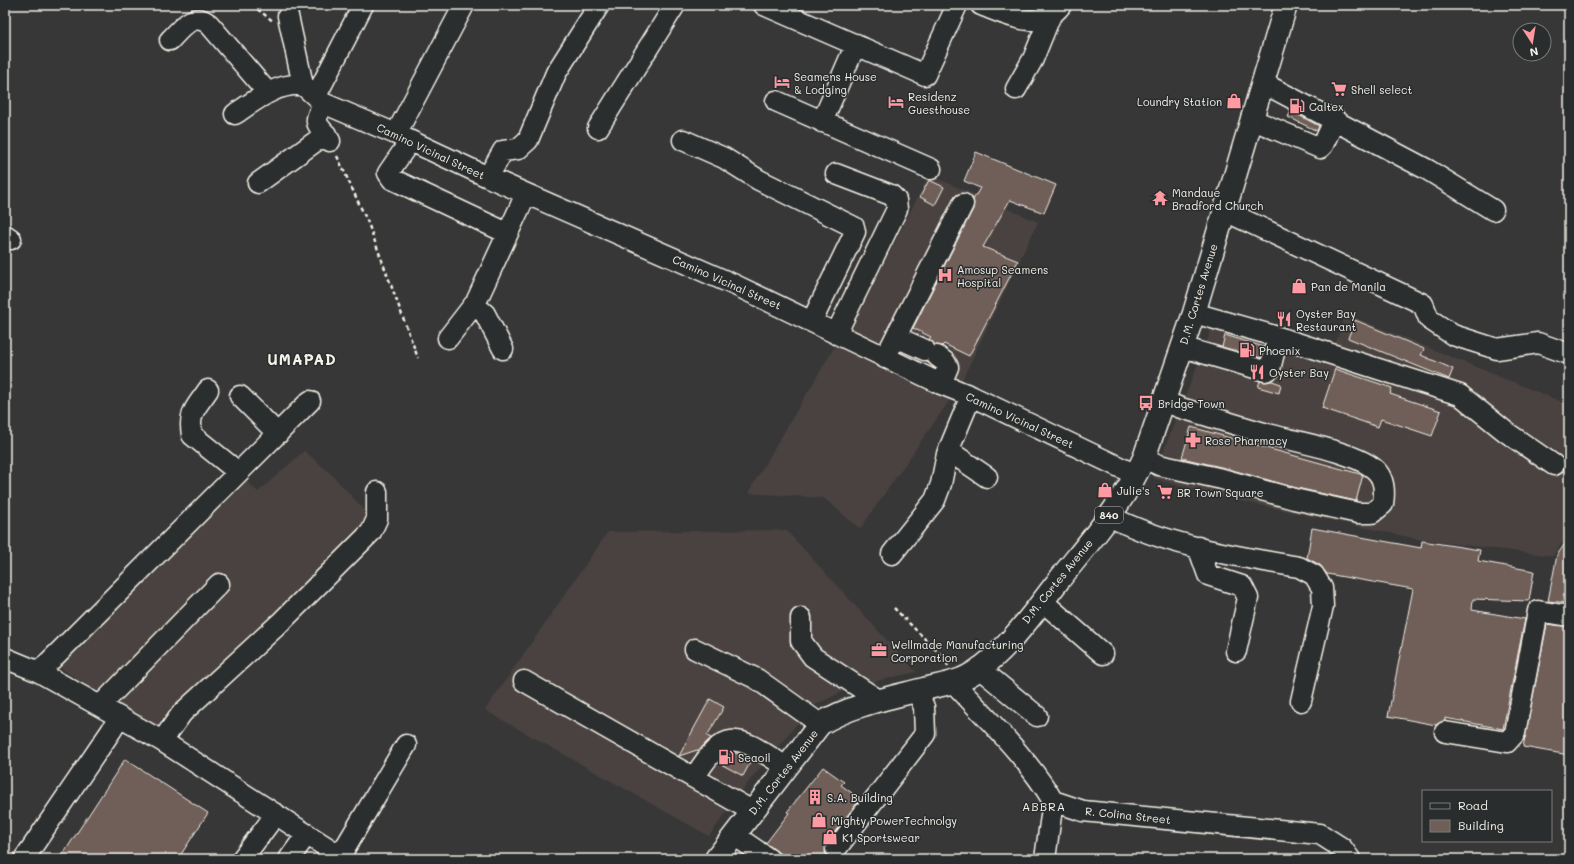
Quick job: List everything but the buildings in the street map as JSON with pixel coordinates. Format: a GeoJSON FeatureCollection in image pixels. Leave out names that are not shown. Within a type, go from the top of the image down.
{"type":"FeatureCollection","features":[{"type":"Feature","properties":{"kind":"highway","name":"D.M. Cortes Avenue"},"geometry":{"type":"LineString","coordinates":[[716,859],[820,724],[845,711],[953,682],[968,676],[979,668],[1010,639],[1109,516],[1140,466],[1194,313],[1223,210],[1286,5]]}},
{"type":"Feature","properties":{"kind":"street"},"geometry":{"type":"LineString","coordinates":[[314,95],[363,5]]}},
{"type":"Feature","properties":{"kind":"street"},"geometry":{"type":"LineString","coordinates":[[464,5],[388,172],[392,179],[507,233]]}},
{"type":"Feature","properties":{"kind":"street"},"geometry":{"type":"LineString","coordinates":[[488,177],[503,151],[518,149],[528,140],[556,74],[599,5]]}},
{"type":"Feature","properties":{"kind":"street"},"geometry":{"type":"LineString","coordinates":[[598,128],[675,5]]}},
{"type":"Feature","properties":{"kind":"street"},"geometry":{"type":"LineString","coordinates":[[764,5],[925,75],[957,5]]}},
{"type":"Feature","properties":{"kind":"street"},"geometry":{"type":"LineString","coordinates":[[980,5],[1021,20],[1037,20],[1056,11]]}},
{"type":"Feature","properties":{"kind":"street"},"geometry":{"type":"LineString","coordinates":[[1016,89],[1033,59],[1056,11]]}},
{"type":"Feature","properties":{"kind":"street"},"geometry":{"type":"LineString","coordinates":[[258,183],[328,138],[316,124],[314,95],[288,16]]}},
{"type":"Feature","properties":{"kind":"street"},"geometry":{"type":"LineString","coordinates":[[170,40],[187,24],[195,19],[203,19],[210,24],[268,92]]}},
{"type":"Feature","properties":{"kind":"street"},"geometry":{"type":"LineString","coordinates":[[822,122],[856,44]]}},
{"type":"Feature","properties":{"kind":"street"},"geometry":{"type":"LineString","coordinates":[[1263,83],[1334,119],[1428,170],[1493,210]]}},
{"type":"Feature","properties":{"kind":"street"},"geometry":{"type":"LineString","coordinates":[[235,114],[268,92],[294,84],[314,95]]}},
{"type":"Feature","properties":{"kind":"street","name":"Camino Vicinal Street"},"geometry":{"type":"LineString","coordinates":[[314,95],[488,177],[735,285],[941,384],[1140,466],[1159,465],[1222,479],[1294,499],[1358,513],[1372,513],[1383,504],[1385,491],[1382,479],[1374,468],[1332,451],[1181,408],[1163,401]]}},
{"type":"Feature","properties":{"kind":"street"},"geometry":{"type":"LineString","coordinates":[[776,101],[931,169]]}},
{"type":"Feature","properties":{"kind":"street"},"geometry":{"type":"LineString","coordinates":[[1251,119],[1320,148],[1323,145],[1334,119]]}},
{"type":"Feature","properties":{"kind":"street"},"geometry":{"type":"LineString","coordinates":[[683,140],[724,158],[759,180],[854,227],[855,232],[812,321]]}},
{"type":"Feature","properties":{"kind":"street"},"geometry":{"type":"LineString","coordinates":[[836,174],[891,195],[896,200],[898,209],[836,334]]}},
{"type":"Feature","properties":{"kind":"street"},"geometry":{"type":"LineString","coordinates":[[448,338],[476,302],[526,194]]}},
{"type":"Feature","properties":{"kind":"street"},"geometry":{"type":"LineString","coordinates":[[885,358],[963,204]]}},
{"type":"Feature","properties":{"kind":"street"},"geometry":{"type":"LineString","coordinates":[[1223,210],[1423,304],[1429,319],[1453,335],[1497,349],[1538,343],[1569,354]]}},
{"type":"Feature","properties":{"kind":"street"},"geometry":{"type":"LineString","coordinates":[[476,302],[477,307],[484,314],[503,349]]}},
{"type":"Feature","properties":{"kind":"street"},"geometry":{"type":"LineString","coordinates":[[1194,313],[1278,337],[1460,395],[1506,432],[1554,465]]}},
{"type":"Feature","properties":{"kind":"street"},"geometry":{"type":"LineString","coordinates":[[896,337],[931,353],[945,362],[948,367],[941,384]]}},
{"type":"Feature","properties":{"kind":"street"},"geometry":{"type":"LineString","coordinates":[[1182,347],[1265,371],[1270,369],[1278,337]]}},
{"type":"Feature","properties":{"kind":"street"},"geometry":{"type":"LineString","coordinates":[[208,390],[192,413],[190,422],[192,435],[238,472]]}},
{"type":"Feature","properties":{"kind":"street"},"geometry":{"type":"LineString","coordinates":[[240,396],[278,434]]}},
{"type":"Feature","properties":{"kind":"street"},"geometry":{"type":"LineString","coordinates":[[892,554],[935,500],[949,451],[971,396]]}},
{"type":"Feature","properties":{"kind":"street"},"geometry":{"type":"LineString","coordinates":[[39,672],[310,401]]}},
{"type":"Feature","properties":{"kind":"street"},"geometry":{"type":"LineString","coordinates":[[949,451],[987,477]]}},
{"type":"Feature","properties":{"kind":"street"},"geometry":{"type":"LineString","coordinates":[[162,741],[182,714],[282,620],[370,532],[377,519],[377,492]]}},
{"type":"Feature","properties":{"kind":"street"},"geometry":{"type":"LineString","coordinates":[[1109,516],[1132,528],[1198,547],[1300,567],[1314,575],[1322,588],[1323,606],[1301,701]]}},
{"type":"Feature","properties":{"kind":"street"},"geometry":{"type":"LineString","coordinates":[[1198,547],[1208,574],[1242,586],[1246,591],[1248,598],[1236,651]]}},
{"type":"Feature","properties":{"kind":"street"},"geometry":{"type":"LineString","coordinates":[[101,705],[219,584]]}},
{"type":"Feature","properties":{"kind":"street"},"geometry":{"type":"LineString","coordinates":[[1042,601],[1103,654]]}},
{"type":"Feature","properties":{"kind":"street"},"geometry":{"type":"LineString","coordinates":[[1445,732],[1507,742],[1511,739],[1514,733],[1538,611],[1569,616]]}},
{"type":"Feature","properties":{"kind":"street"},"geometry":{"type":"LineString","coordinates":[[801,618],[802,641],[813,657],[880,701]]}},
{"type":"Feature","properties":{"kind":"street"},"geometry":{"type":"LineString","coordinates":[[695,649],[757,679],[820,724]]}},
{"type":"Feature","properties":{"kind":"street"},"geometry":{"type":"LineString","coordinates":[[5,658],[39,672],[101,705],[119,718],[162,741],[342,857],[406,745]]}},
{"type":"Feature","properties":{"kind":"street"},"geometry":{"type":"LineString","coordinates":[[979,668],[1036,716]]}},
{"type":"Feature","properties":{"kind":"street"},"geometry":{"type":"LineString","coordinates":[[524,681],[752,811]]}},
{"type":"Feature","properties":{"kind":"street"},"geometry":{"type":"LineString","coordinates":[[953,682],[1017,752],[1042,782],[1053,801],[1045,859]]}},
{"type":"Feature","properties":{"kind":"street"},"geometry":{"type":"LineString","coordinates":[[836,849],[925,734],[924,707],[918,691]]}},
{"type":"Feature","properties":{"kind":"street"},"geometry":{"type":"LineString","coordinates":[[24,859],[119,718]]}},
{"type":"Feature","properties":{"kind":"street"},"geometry":{"type":"LineString","coordinates":[[694,778],[705,760],[717,747],[724,742],[735,740],[758,749],[786,767]]}},
{"type":"Feature","properties":{"kind":"street","name":"R. Colina Street"},"geometry":{"type":"LineString","coordinates":[[1053,801],[1083,811],[1320,834],[1342,848],[1350,859]]}},
{"type":"Feature","properties":{"kind":"street"},"geometry":{"type":"LineString","coordinates":[[242,859],[276,814]]}},
{"type":"Feature","properties":{"kind":"street"},"geometry":{"type":"LineString","coordinates":[[289,859],[307,834]]}},
{"type":"Feature","properties":{"kind":"street"},"geometry":{"type":"LineString","coordinates":[[734,835],[769,859]]}},
{"type":"Feature","properties":{"kind":"path"},"geometry":{"type":"LineString","coordinates":[[328,138],[368,223],[418,358]]}},
{"type":"Feature","properties":{"kind":"path"},"geometry":{"type":"LineString","coordinates":[[894,608],[946,659],[953,682]]}},
{"type":"Feature","properties":{"kind":"shaded area","name":"Amosup Seamens Hospital"},"geometry":{"type":"Polygon","coordinates":[[[929,175],[1038,222],[960,384],[851,328],[929,175]]]}},
{"type":"Feature","properties":{"kind":"shaded area"},"geometry":{"type":"Polygon","coordinates":[[[1346,314],[1569,405],[1569,542],[1562,543],[1553,556],[1423,540],[1199,492],[1153,478],[1214,323],[1330,358],[1346,314]]]}},
{"type":"Feature","properties":{"kind":"shaded area"},"geometry":{"type":"Polygon","coordinates":[[[841,336],[956,391],[860,529],[824,498],[748,493],[841,336]]]}},
{"type":"Feature","properties":{"kind":"shaded area"},"geometry":{"type":"Polygon","coordinates":[[[304,451],[330,473],[371,517],[361,531],[158,736],[54,663],[243,478],[258,492],[304,451]]]}},
{"type":"Feature","properties":{"kind":"shaded area"},"geometry":{"type":"Polygon","coordinates":[[[786,530],[916,672],[854,686],[811,707],[750,780],[709,836],[485,710],[608,532],[786,530]]]}},
{"type":"Feature","properties":{"kind":"place","name":"Seamens House & Lodging"},"geometry":{"type":"Point","coordinates":[782,82]}},
{"type":"Feature","properties":{"kind":"place","name":"Shell select"},"geometry":{"type":"Point","coordinates":[1339,89]}},
{"type":"Feature","properties":{"kind":"place","name":"Loundry Station"},"geometry":{"type":"Point","coordinates":[1234,101]}},
{"type":"Feature","properties":{"kind":"place","name":"Residenz Guesthouse"},"geometry":{"type":"Point","coordinates":[896,102]}},
{"type":"Feature","properties":{"kind":"place","name":"Caltex"},"geometry":{"type":"Point","coordinates":[1297,106]}},
{"type":"Feature","properties":{"kind":"place","name":"Mandaue Bradford Church"},"geometry":{"type":"Point","coordinates":[1160,198]}},
{"type":"Feature","properties":{"kind":"place","name":"Amosup Seamens Hospital"},"geometry":{"type":"Point","coordinates":[945,275]}},
{"type":"Feature","properties":{"kind":"place","name":"Pan de Manila"},"geometry":{"type":"Point","coordinates":[1299,286]}},
{"type":"Feature","properties":{"kind":"place","name":"Oyster Bay Restaurant"},"geometry":{"type":"Point","coordinates":[1284,319]}},
{"type":"Feature","properties":{"kind":"place","name":"Phoenix"},"geometry":{"type":"Point","coordinates":[1247,350]}},
{"type":"Feature","properties":{"kind":"place","name":"Oyster Bay"},"geometry":{"type":"Point","coordinates":[1257,372]}},
{"type":"Feature","properties":{"kind":"place","name":"Bridge Town"},"geometry":{"type":"Point","coordinates":[1146,403]}},
{"type":"Feature","properties":{"kind":"place","name":"Rose Pharmacy"},"geometry":{"type":"Point","coordinates":[1193,440]}},
{"type":"Feature","properties":{"kind":"place","name":"Julie's"},"geometry":{"type":"Point","coordinates":[1105,490]}},
{"type":"Feature","properties":{"kind":"place","name":"BR Town Square"},"geometry":{"type":"Point","coordinates":[1165,492]}},
{"type":"Feature","properties":{"kind":"place","name":"Wellmade Manufacturing Corporation"},"geometry":{"type":"Point","coordinates":[879,650]}},
{"type":"Feature","properties":{"kind":"place","name":"Seaoil"},"geometry":{"type":"Point","coordinates":[726,757]}},
{"type":"Feature","properties":{"kind":"place","name":"S.A. Building"},"geometry":{"type":"Point","coordinates":[815,797]}},
{"type":"Feature","properties":{"kind":"place","name":"Mighty PowerTechnolgy"},"geometry":{"type":"Point","coordinates":[819,820]}},
{"type":"Feature","properties":{"kind":"place","name":"K1 Sportswear"},"geometry":{"type":"Point","coordinates":[830,837]}},
{"type":"Feature","properties":{"kind":"district","name":"UMAPAD"},"geometry":{"type":"Point","coordinates":[302,359]}},
{"type":"Feature","properties":{"kind":"district","name":"ABBRA"},"geometry":{"type":"Point","coordinates":[1044,806]}}]}
